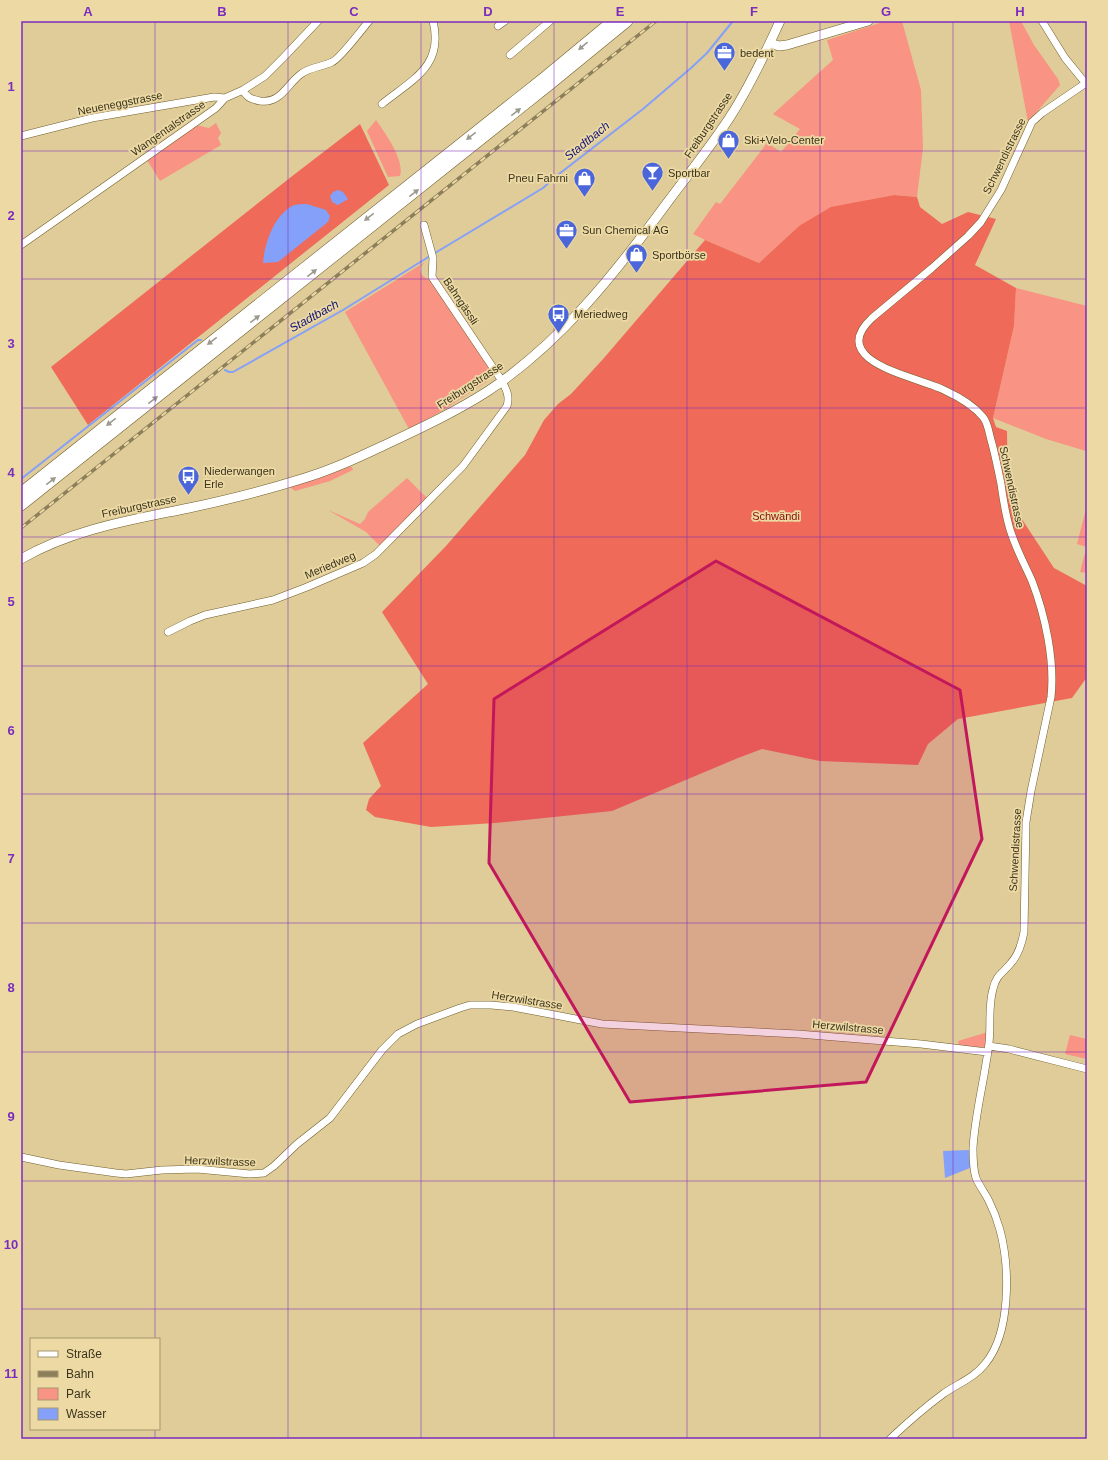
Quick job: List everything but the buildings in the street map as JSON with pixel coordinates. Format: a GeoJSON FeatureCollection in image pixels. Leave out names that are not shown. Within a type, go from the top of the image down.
{"type":"FeatureCollection","features":[{"type":"Feature","properties":{"kind":"highway"},"geometry":{"type":"LineString","coordinates":[[21,493],[532,88],[613,21]]}},
{"type":"Feature","properties":{"kind":"highway"},"geometry":{"type":"LineString","coordinates":[[21,505],[627,21]]}},
{"type":"Feature","properties":{"kind":"main road","name":"Freiburgstrasse"},"geometry":{"type":"LineString","coordinates":[[21,559],[54,543],[96,528],[249,494],[322,472],[363,456],[432,423],[465,405],[502,381],[565,328],[623,262],[730,117],[752,79],[780,21]]}},
{"type":"Feature","properties":{"kind":"main road"},"geometry":{"type":"LineString","coordinates":[[770,44],[779,46],[787,45],[868,21]]}},
{"type":"Feature","properties":{"kind":"street","name":"Wangentalstrasse"},"geometry":{"type":"LineString","coordinates":[[21,245],[216,108],[225,98],[243,90],[264,76],[318,21]]}},
{"type":"Feature","properties":{"kind":"street"},"geometry":{"type":"LineString","coordinates":[[243,90],[249,98],[268,102],[276,99],[300,74],[307,70],[334,62],[369,21]]}},
{"type":"Feature","properties":{"kind":"street"},"geometry":{"type":"LineString","coordinates":[[382,104],[420,74],[429,63],[434,53],[436,43],[436,34],[433,21]]}},
{"type":"Feature","properties":{"kind":"street"},"geometry":{"type":"LineString","coordinates":[[498,26],[505,21]]}},
{"type":"Feature","properties":{"kind":"street"},"geometry":{"type":"LineString","coordinates":[[1042,21],[1065,58],[1086,84]]}},
{"type":"Feature","properties":{"kind":"street"},"geometry":{"type":"LineString","coordinates":[[510,55],[547,22]]}},
{"type":"Feature","properties":{"kind":"street","name":"Schwendistrasse"},"geometry":{"type":"LineString","coordinates":[[890,1439],[925,1407],[975,1373],[984,1365],[993,1353],[1000,1335],[1004,1314],[1006,1282],[1004,1249],[998,1221],[977,1179],[973,1160],[977,1114],[988,1049],[993,989],[997,978],[1011,964],[1018,952],[1024,932],[1026,822],[1051,690],[1048,640],[1040,602],[1009,526],[995,458],[985,420],[970,405],[946,390],[883,367],[871,361],[861,351],[858,338],[861,330],[867,322],[968,236],[980,222],[1001,190],[1029,128],[1036,118],[1086,84]]}},
{"type":"Feature","properties":{"kind":"street","name":"Neueneggstrasse"},"geometry":{"type":"LineString","coordinates":[[21,136],[118,113],[214,97],[225,98]]}},
{"type":"Feature","properties":{"kind":"street","name":"Bahngässli"},"geometry":{"type":"LineString","coordinates":[[424,225],[433,258],[432,277],[502,381]]}},
{"type":"Feature","properties":{"kind":"street","name":"Meriedweg"},"geometry":{"type":"LineString","coordinates":[[168,632],[190,620],[211,613],[247,606],[280,597],[340,574],[363,563],[371,557],[452,477],[472,454],[507,406],[509,400],[508,395],[502,381]]}},
{"type":"Feature","properties":{"kind":"street","name":"Herzwilstrasse"},"geometry":{"type":"LineString","coordinates":[[21,1157],[59,1165],[126,1174],[162,1170],[197,1169],[250,1174],[264,1172],[274,1166],[297,1144],[330,1118],[382,1050],[398,1034],[417,1024],[452,1010],[470,1005],[513,1007],[602,1024],[798,1034],[988,1049],[1009,1049],[1087,1069]]}},
{"type":"Feature","properties":{"kind":"highlighted area"},"geometry":{"type":"Polygon","coordinates":[[[716,561],[960,690],[982,839],[866,1082],[630,1102],[489,863],[494,699],[716,561]]]}},
{"type":"Feature","properties":{"kind":"green space"},"geometry":{"type":"Polygon","coordinates":[[[886,21],[902,21],[921,90],[923,148],[917,197],[894,195],[868,200],[799,226],[759,263],[693,234],[716,202],[720,204],[767,143],[781,152],[800,129],[773,114],[833,60],[827,40],[886,21]]]}},
{"type":"Feature","properties":{"kind":"green space"},"geometry":{"type":"Polygon","coordinates":[[[1009,21],[1021,21],[1034,45],[1058,79],[1060,85],[1028,122],[1009,21]]]}},
{"type":"Feature","properties":{"kind":"green space"},"geometry":{"type":"Polygon","coordinates":[[[376,120],[389,139],[400,162],[400,176],[388,177],[367,131],[376,120]]]}},
{"type":"Feature","properties":{"kind":"green space"},"geometry":{"type":"Polygon","coordinates":[[[216,123],[221,133],[218,138],[221,145],[160,181],[147,160],[196,125],[209,128],[216,123]]]}},
{"type":"Feature","properties":{"kind":"green space"},"geometry":{"type":"Polygon","coordinates":[[[360,124],[389,185],[88,425],[51,367],[360,124]],[[327,222],[274,227],[265,250],[264,263],[327,222]]]}},
{"type":"Feature","properties":{"kind":"green space","name":"Schwändi"},"geometry":{"type":"Polygon","coordinates":[[[894,195],[917,197],[920,207],[942,224],[968,212],[996,219],[975,265],[1016,288],[1014,326],[993,418],[996,427],[1007,431],[1008,498],[1054,568],[1087,586],[1087,677],[1072,698],[958,719],[928,744],[918,765],[820,761],[762,749],[612,811],[495,823],[431,827],[375,817],[366,810],[369,799],[381,786],[363,743],[428,684],[382,612],[446,546],[525,455],[544,420],[558,404],[571,394],[604,358],[705,240],[759,263],[799,226],[831,207],[894,195]]]}},
{"type":"Feature","properties":{"kind":"green space"},"geometry":{"type":"Polygon","coordinates":[[[425,262],[420,267],[421,274],[430,280],[490,367],[491,373],[486,382],[442,411],[409,429],[345,312],[425,262]]]}},
{"type":"Feature","properties":{"kind":"green space"},"geometry":{"type":"Polygon","coordinates":[[[1016,288],[1087,306],[1086,451],[1046,439],[993,418],[1014,326],[1016,288]]]}},
{"type":"Feature","properties":{"kind":"green space"},"geometry":{"type":"Polygon","coordinates":[[[347,467],[352,467],[353,470],[330,481],[295,491],[290,487],[326,476],[347,467]]]}},
{"type":"Feature","properties":{"kind":"green space"},"geometry":{"type":"Polygon","coordinates":[[[407,478],[428,499],[380,546],[366,532],[328,510],[360,524],[365,519],[368,512],[407,478]]]}},
{"type":"Feature","properties":{"kind":"green space"},"geometry":{"type":"Polygon","coordinates":[[[1086,509],[1087,510],[1087,547],[1077,544],[1086,509]]]}},
{"type":"Feature","properties":{"kind":"green space"},"geometry":{"type":"Polygon","coordinates":[[[1085,553],[1087,553],[1087,573],[1080,572],[1085,553]]]}},
{"type":"Feature","properties":{"kind":"green space"},"geometry":{"type":"Polygon","coordinates":[[[988,1032],[985,1046],[972,1048],[959,1045],[958,1041],[988,1032]]]}},
{"type":"Feature","properties":{"kind":"green space"},"geometry":{"type":"Polygon","coordinates":[[[1070,1035],[1087,1039],[1087,1059],[1065,1054],[1070,1035]]]}},
{"type":"Feature","properties":{"kind":"water"},"geometry":{"type":"Polygon","coordinates":[[[338,190],[343,192],[348,199],[338,205],[332,202],[330,196],[333,192],[338,190]]]}},
{"type":"Feature","properties":{"kind":"water"},"geometry":{"type":"Polygon","coordinates":[[[307,204],[326,210],[330,216],[328,222],[278,262],[263,263],[268,238],[281,215],[294,205],[307,204]]]}},
{"type":"Feature","properties":{"kind":"water"},"geometry":{"type":"Polygon","coordinates":[[[969,1150],[970,1168],[945,1178],[943,1151],[969,1150]]]}},
{"type":"Feature","properties":{"kind":"waterway","name":"Stadtbach"},"geometry":{"type":"LineString","coordinates":[[435,253],[543,188],[643,109],[691,68],[707,53],[733,21]]}},
{"type":"Feature","properties":{"kind":"waterway","name":"Stadtbach"},"geometry":{"type":"LineString","coordinates":[[225,370],[233,372],[343,310],[430,256]]}},
{"type":"Feature","properties":{"kind":"waterway","name":"Stadtbach"},"geometry":{"type":"LineString","coordinates":[[21,479],[198,340],[201,340]]}},
{"type":"Feature","properties":{"kind":"railway"},"geometry":{"type":"LineString","coordinates":[[21,528],[656,21]]}},
{"type":"Feature","properties":{"kind":"place","name":"bedent"},"geometry":{"type":"Point","coordinates":[724,72]}},
{"type":"Feature","properties":{"kind":"place","name":"Ski+Velo-Center"},"geometry":{"type":"Point","coordinates":[728,160]}},
{"type":"Feature","properties":{"kind":"place","name":"Sportbar"},"geometry":{"type":"Point","coordinates":[652,192]}},
{"type":"Feature","properties":{"kind":"place","name":"Pneu Fahrni"},"geometry":{"type":"Point","coordinates":[584,198]}},
{"type":"Feature","properties":{"kind":"place","name":"Sun Chemical AG"},"geometry":{"type":"Point","coordinates":[567,250]}},
{"type":"Feature","properties":{"kind":"place","name":"Sportbörse"},"geometry":{"type":"Point","coordinates":[636,274]}},
{"type":"Feature","properties":{"kind":"place","name":"Meriedweg"},"geometry":{"type":"Point","coordinates":[558,334]}},
{"type":"Feature","properties":{"kind":"place","name":"Niederwangen Erle"},"geometry":{"type":"Point","coordinates":[188,496]}}]}
